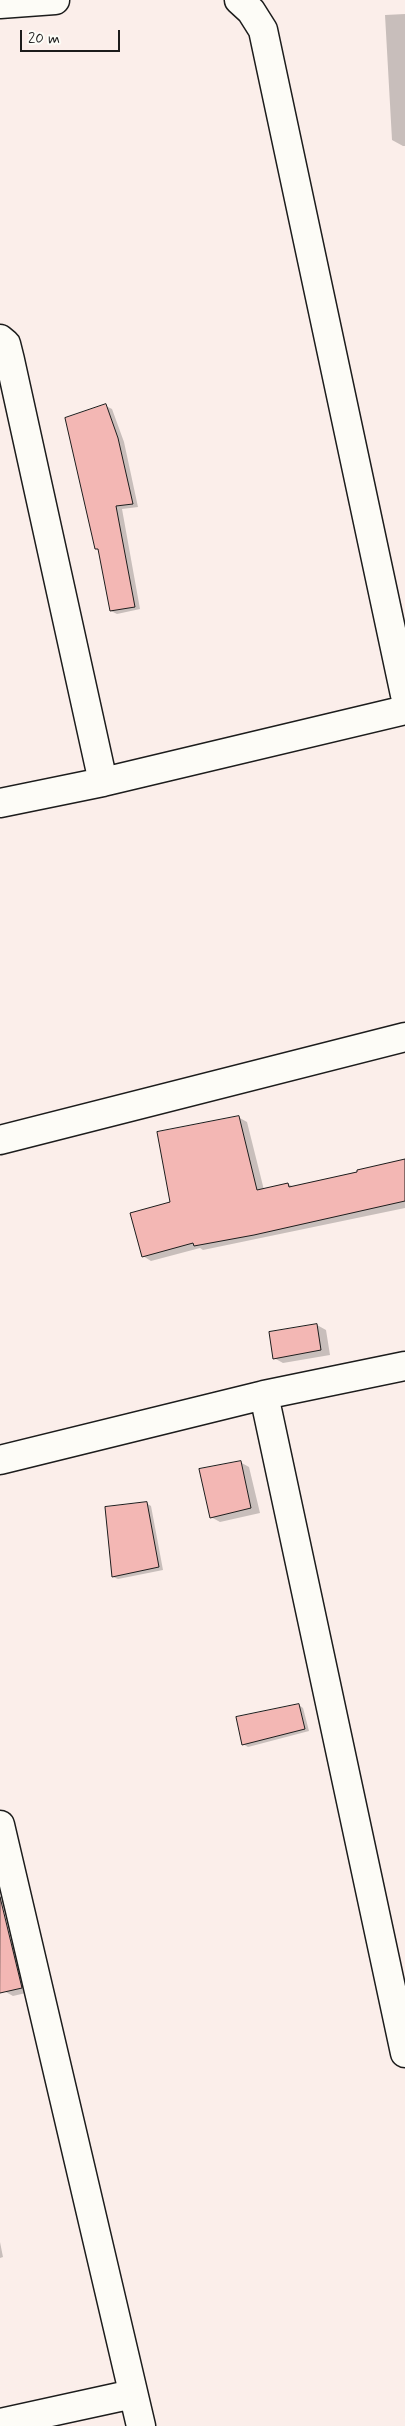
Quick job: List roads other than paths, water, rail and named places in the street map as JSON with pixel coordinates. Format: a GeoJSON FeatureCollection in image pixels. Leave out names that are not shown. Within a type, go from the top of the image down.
{"type":"FeatureCollection","features":[{"type":"Feature","properties":{"kind":"street"},"geometry":{"type":"LineString","coordinates":[[0,4],[55,0]]}},
{"type":"Feature","properties":{"kind":"street"},"geometry":{"type":"LineString","coordinates":[[239,0],[251,11],[263,30],[405,695]]}},
{"type":"Feature","properties":{"kind":"street"},"geometry":{"type":"LineString","coordinates":[[0,339],[6,344],[10,360],[103,782]]}},
{"type":"Feature","properties":{"kind":"street"},"geometry":{"type":"LineString","coordinates":[[0,803],[103,782],[405,710]]}},
{"type":"Feature","properties":{"kind":"street"},"geometry":{"type":"LineString","coordinates":[[0,1140],[405,1038]]}},
{"type":"Feature","properties":{"kind":"street"},"geometry":{"type":"LineString","coordinates":[[0,1460],[264,1395],[405,1366]]}},
{"type":"Feature","properties":{"kind":"street"},"geometry":{"type":"LineString","coordinates":[[264,1395],[405,2054]]}},
{"type":"Feature","properties":{"kind":"street"},"geometry":{"type":"LineString","coordinates":[[0,1825],[141,2426]]}},
{"type":"Feature","properties":{"kind":"street"},"geometry":{"type":"LineString","coordinates":[[0,2423],[133,2394]]}}]}
